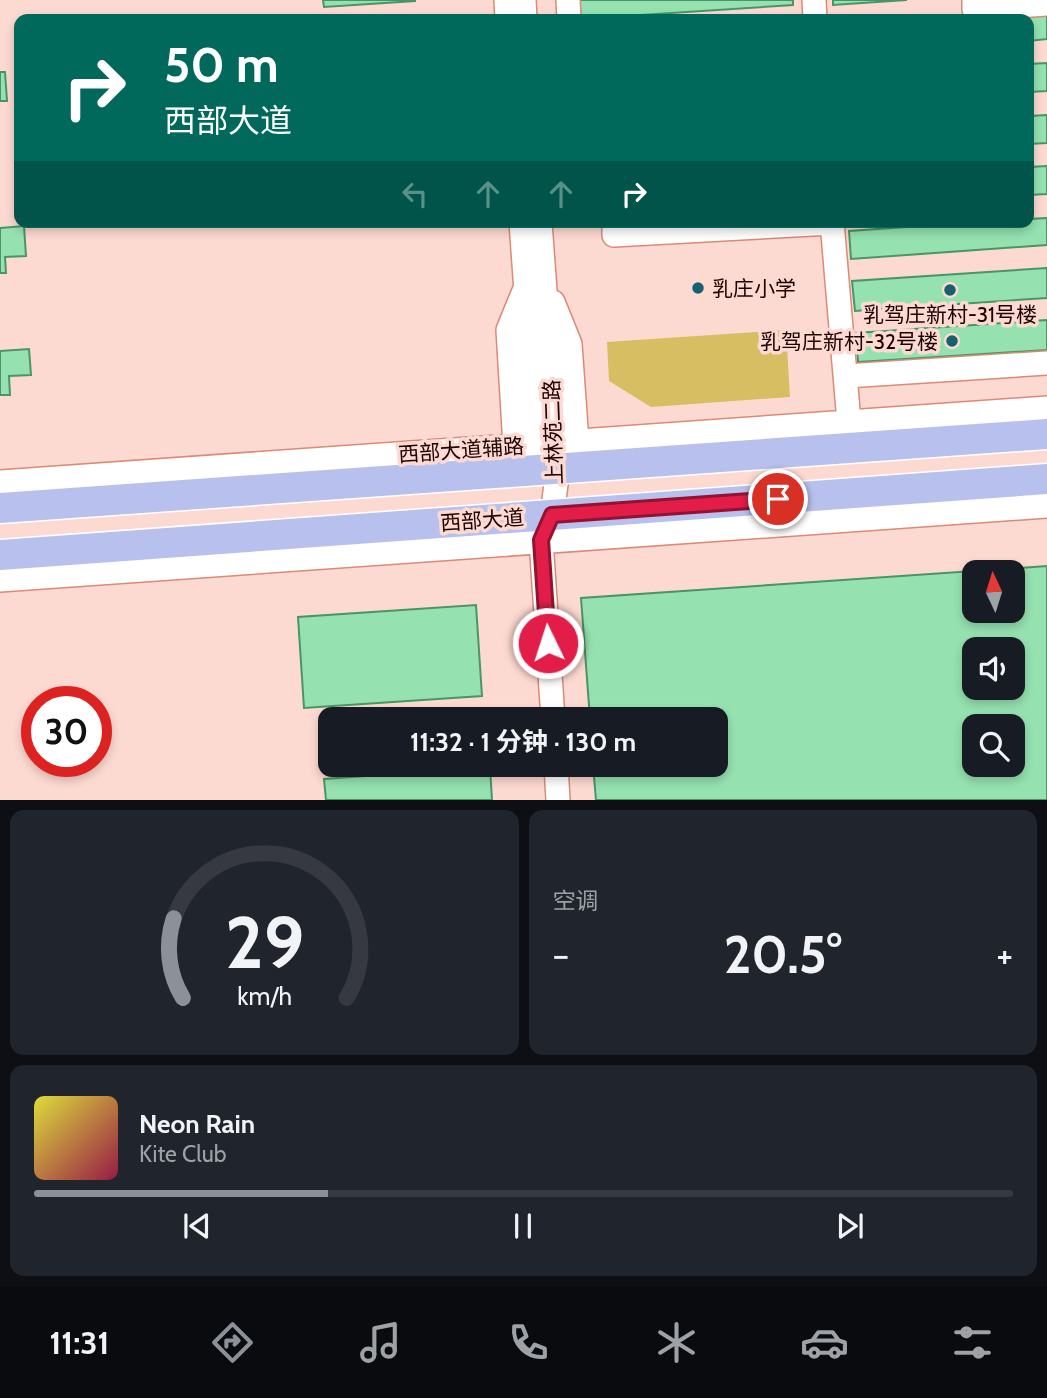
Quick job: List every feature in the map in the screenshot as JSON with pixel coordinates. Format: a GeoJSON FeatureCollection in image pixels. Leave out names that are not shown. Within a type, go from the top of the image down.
{"type":"FeatureCollection","features":[{"type":"Feature","properties":{"kind":"main road"},"geometry":{"type":"LineString","coordinates":[[0,508],[547,452],[1047,434]]}},
{"type":"Feature","properties":{"kind":"main road","name":"西部大道"},"geometry":{"type":"LineString","coordinates":[[0,555],[546,528],[1047,479]]}},
{"type":"Feature","properties":{"kind":"street"},"geometry":{"type":"LineString","coordinates":[[974,0],[974,9],[1047,4]]}},
{"type":"Feature","properties":{"kind":"street","name":"上林苑二路"},"geometry":{"type":"LineString","coordinates":[[523,228],[535,284],[547,452],[546,528],[553,707]]}},
{"type":"Feature","properties":{"kind":"street","name":"上林苑二路"},"geometry":{"type":"LineString","coordinates":[[535,284],[540,228]]}},
{"type":"Feature","properties":{"kind":"street"},"geometry":{"type":"LineString","coordinates":[[614,228],[614,235],[741,228]]}},
{"type":"Feature","properties":{"kind":"street"},"geometry":{"type":"LineString","coordinates":[[832,228],[849,422]]}},
{"type":"Feature","properties":{"kind":"street"},"geometry":{"type":"LineString","coordinates":[[535,284],[570,344],[547,452]]}},
{"type":"Feature","properties":{"kind":"street"},"geometry":{"type":"LineString","coordinates":[[846,376],[1047,363]]}},
{"type":"Feature","properties":{"kind":"street","name":"西部大道辅路"},"geometry":{"type":"LineString","coordinates":[[0,482],[547,452],[849,422],[1047,408]]}},
{"type":"Feature","properties":{"kind":"street"},"geometry":{"type":"LineString","coordinates":[[0,580],[546,528],[1047,506]]}},
{"type":"Feature","properties":{"kind":"street"},"geometry":{"type":"LineString","coordinates":[[557,777],[558,800]]}},
{"type":"Feature","properties":{"kind":"shaded area"},"geometry":{"type":"Polygon","coordinates":[[[786,330],[790,397],[651,407],[609,381],[607,342],[786,330]]]}},
{"type":"Feature","properties":{"kind":"building"},"geometry":{"type":"Polygon","coordinates":[[[323,0],[415,0],[415,1],[324,7],[323,0]]]}},
{"type":"Feature","properties":{"kind":"building"},"geometry":{"type":"Polygon","coordinates":[[[578,0],[793,0],[793,5],[655,14],[579,14],[578,0]]]}},
{"type":"Feature","properties":{"kind":"building"},"geometry":{"type":"Polygon","coordinates":[[[833,0],[907,0],[833,5],[833,0]]]}},
{"type":"Feature","properties":{"kind":"building"},"geometry":{"type":"Polygon","coordinates":[[[1047,12],[1047,39],[1034,40],[1034,14],[1017,14],[1047,12]]]}},
{"type":"Feature","properties":{"kind":"building"},"geometry":{"type":"Polygon","coordinates":[[[1047,63],[1047,91],[1034,92],[1034,64],[1047,63]]]}},
{"type":"Feature","properties":{"kind":"building"},"geometry":{"type":"Polygon","coordinates":[[[0,72],[5,72],[7,101],[0,101],[0,72]]]}},
{"type":"Feature","properties":{"kind":"building"},"geometry":{"type":"Polygon","coordinates":[[[1047,115],[1047,143],[1034,144],[1034,116],[1047,115]]]}},
{"type":"Feature","properties":{"kind":"building"},"geometry":{"type":"Polygon","coordinates":[[[1047,166],[1047,194],[1034,195],[1034,167],[1047,166]]]}},
{"type":"Feature","properties":{"kind":"building"},"geometry":{"type":"Polygon","coordinates":[[[1047,218],[1047,245],[851,259],[849,231],[892,228],[1034,228],[1034,219],[1047,218]]]}},
{"type":"Feature","properties":{"kind":"building"},"geometry":{"type":"Polygon","coordinates":[[[0,228],[24,228],[26,256],[5,257],[6,273],[0,273],[0,228]]]}},
{"type":"Feature","properties":{"kind":"building","name":"乳驾庄新村-31号楼"},"geometry":{"type":"Polygon","coordinates":[[[1047,268],[1047,298],[855,311],[852,281],[1047,268]]]}},
{"type":"Feature","properties":{"kind":"building","name":"乳驾庄新村-32号楼"},"geometry":{"type":"Polygon","coordinates":[[[1047,320],[1047,350],[858,362],[856,333],[1047,320]]]}},
{"type":"Feature","properties":{"kind":"building"},"geometry":{"type":"Polygon","coordinates":[[[29,349],[31,375],[9,376],[10,395],[0,395],[0,351],[29,349]]]}},
{"type":"Feature","properties":{"kind":"building"},"geometry":{"type":"Polygon","coordinates":[[[1047,566],[1047,800],[596,800],[594,777],[728,777],[728,707],[589,707],[581,598],[962,572],[962,623],[1026,623],[1026,567],[1047,566]]]}},
{"type":"Feature","properties":{"kind":"building"},"geometry":{"type":"Polygon","coordinates":[[[476,605],[482,696],[304,708],[298,617],[476,605]]]}},
{"type":"Feature","properties":{"kind":"building"},"geometry":{"type":"Polygon","coordinates":[[[491,777],[492,800],[326,800],[324,779],[491,777]]]}},
{"type":"Feature","properties":{"kind":"place","name":"乳庄小学"},"geometry":{"type":"Point","coordinates":[698,288]}},
{"type":"Feature","properties":{"kind":"place","name":"乳驾庄新村-31号楼"},"geometry":{"type":"Point","coordinates":[950,290]}},
{"type":"Feature","properties":{"kind":"place","name":"乳驾庄新村-32号楼"},"geometry":{"type":"Point","coordinates":[952,341]}},
{"type":"Feature","properties":{"kind":"route"},"geometry":{"type":"LineString","coordinates":[[548,643],[541,540],[552,515],[778,499]]}}]}
